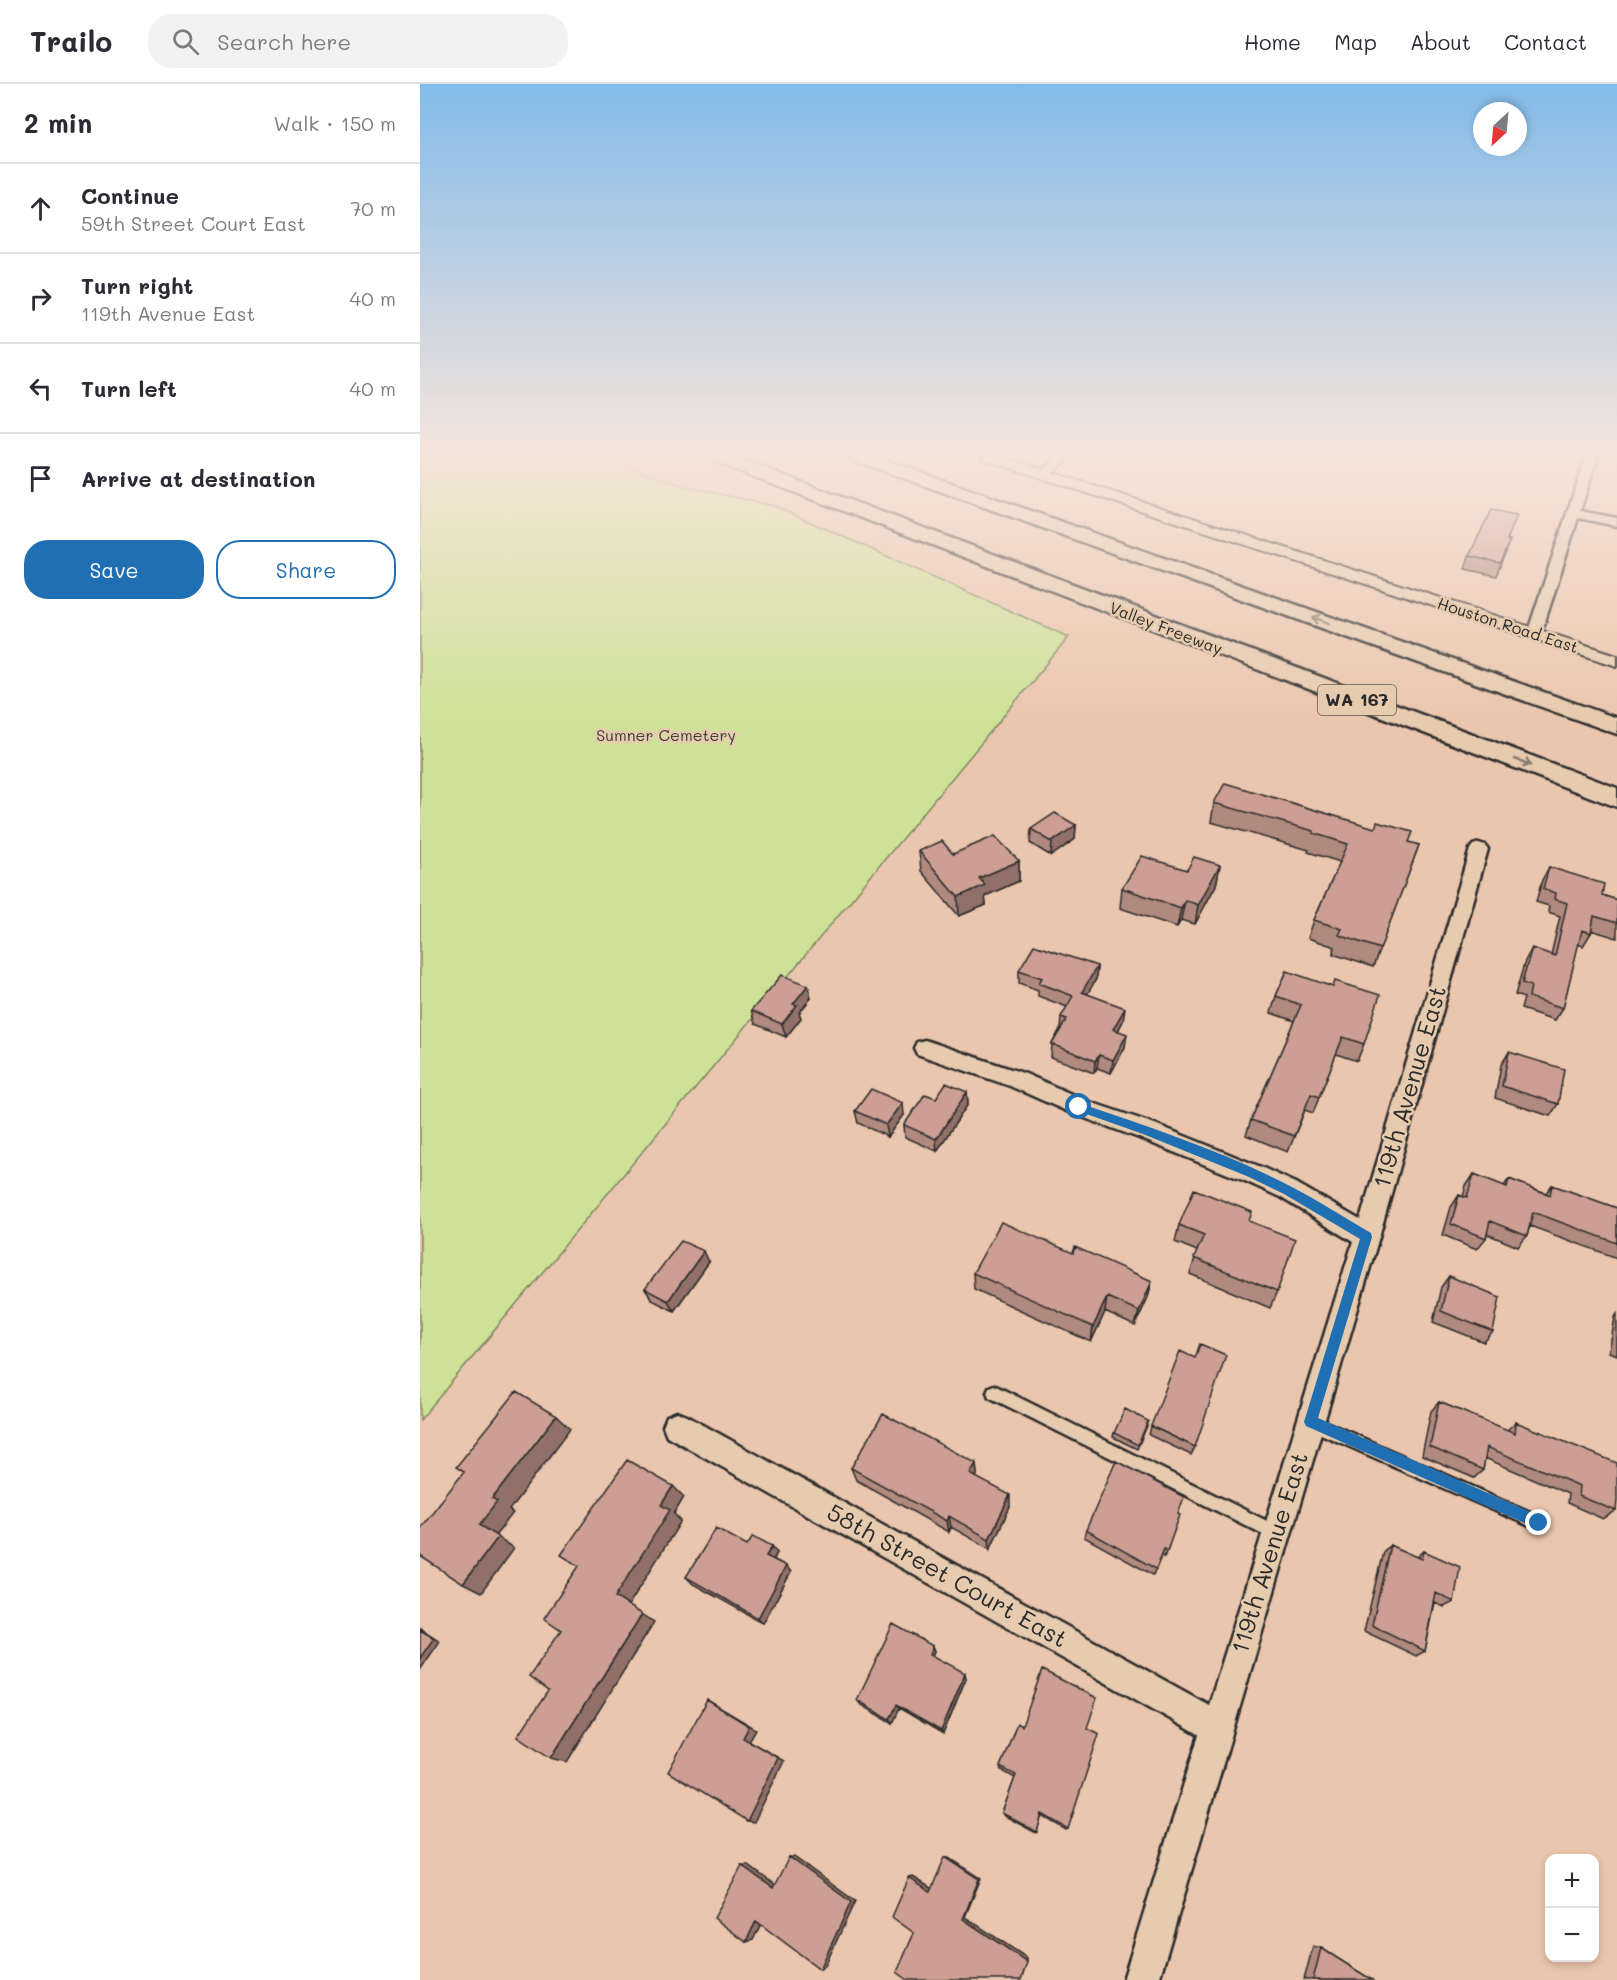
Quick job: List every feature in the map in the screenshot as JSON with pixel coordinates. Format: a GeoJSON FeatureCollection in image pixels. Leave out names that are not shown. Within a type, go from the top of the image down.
{"type":"FeatureCollection","features":[{"type":"Feature","properties":{"kind":"highway","name":"Valley Freeway"},"geometry":{"type":"LineString","coordinates":[[947,544],[1617,798]]}},
{"type":"Feature","properties":{"kind":"highway"},"geometry":{"type":"LineString","coordinates":[[1107,544],[1617,726]]}},
{"type":"Feature","properties":{"kind":"highway"},"geometry":{"type":"LineString","coordinates":[[1115,609],[1208,651],[1617,820]]}},
{"type":"Feature","properties":{"kind":"highway"},"geometry":{"type":"LineString","coordinates":[[1376,640],[1617,717]]}},
{"type":"Feature","properties":{"kind":"street","name":"Houston Road East"},"geometry":{"type":"LineString","coordinates":[[1260,544],[1617,661]]}},
{"type":"Feature","properties":{"kind":"street"},"geometry":{"type":"LineString","coordinates":[[1534,634],[1563,544]]}},
{"type":"Feature","properties":{"kind":"street","name":"119th Avenue East"},"geometry":{"type":"LineString","coordinates":[[1141,1980],[1367,1237],[1479,849]]}},
{"type":"Feature","properties":{"kind":"street"},"geometry":{"type":"LineString","coordinates":[[925,1048],[1018,1080],[1079,1107],[1147,1131],[1253,1174],[1288,1190],[1367,1237]]}},
{"type":"Feature","properties":{"kind":"street","name":"58th Street Court East"},"geometry":{"type":"LineString","coordinates":[[677,1426],[1217,1727]]}},
{"type":"Feature","properties":{"kind":"lane"},"geometry":{"type":"LineString","coordinates":[[994,1392],[1276,1533]]}},
{"type":"Feature","properties":{"kind":"lane"},"geometry":{"type":"LineString","coordinates":[[1310,1422],[1539,1523]]}},
{"type":"Feature","properties":{"kind":"green space","name":"Sumner Cemetery"},"geometry":{"type":"Polygon","coordinates":[[[420,544],[861,544],[1069,637],[420,1420],[420,544]]]}},
{"type":"Feature","properties":{"kind":"building"},"geometry":{"type":"Polygon","coordinates":[[[1475,544],[1508,544],[1500,563],[1469,556],[1475,544]]]}},
{"type":"Feature","properties":{"kind":"building"},"geometry":{"type":"Polygon","coordinates":[[[1225,783],[1375,828],[1377,822],[1412,832],[1408,842],[1419,845],[1380,949],[1339,935],[1342,929],[1314,920],[1348,844],[1313,833],[1314,831],[1214,803],[1225,783]]]}},
{"type":"Feature","properties":{"kind":"building"},"geometry":{"type":"Polygon","coordinates":[[[1055,813],[1076,825],[1052,842],[1031,829],[1055,813]]]}},
{"type":"Feature","properties":{"kind":"building"},"geometry":{"type":"Polygon","coordinates":[[[995,836],[1019,861],[979,878],[985,885],[958,897],[919,851],[942,841],[953,854],[995,836]]]}},
{"type":"Feature","properties":{"kind":"building"},"geometry":{"type":"Polygon","coordinates":[[[1142,856],[1187,870],[1194,857],[1220,865],[1198,905],[1185,900],[1181,908],[1122,888],[1142,856]]]}},
{"type":"Feature","properties":{"kind":"building"},"geometry":{"type":"Polygon","coordinates":[[[1549,867],[1604,884],[1602,895],[1617,900],[1617,923],[1594,916],[1591,933],[1582,930],[1563,1008],[1529,997],[1531,986],[1522,983],[1532,948],[1555,956],[1567,903],[1555,899],[1556,893],[1543,889],[1549,867]]]}},
{"type":"Feature","properties":{"kind":"building"},"geometry":{"type":"Polygon","coordinates":[[[1034,945],[1097,966],[1082,992],[1125,1008],[1113,1029],[1127,1034],[1113,1060],[1099,1055],[1095,1061],[1052,1044],[1067,1019],[1061,1017],[1073,996],[1039,983],[1042,978],[1019,970],[1034,945]]]}},
{"type":"Feature","properties":{"kind":"building"},"geometry":{"type":"Polygon","coordinates":[[[1287,971],[1333,987],[1335,981],[1380,995],[1364,1044],[1343,1037],[1319,1097],[1311,1094],[1294,1136],[1251,1120],[1301,1005],[1276,996],[1287,971]]]}},
{"type":"Feature","properties":{"kind":"building"},"geometry":{"type":"Polygon","coordinates":[[[782,975],[808,985],[793,1004],[797,1005],[782,1024],[751,1011],[782,975]]]}},
{"type":"Feature","properties":{"kind":"building"},"geometry":{"type":"Polygon","coordinates":[[[1509,1052],[1564,1069],[1558,1104],[1502,1086],[1509,1052]]]}},
{"type":"Feature","properties":{"kind":"building"},"geometry":{"type":"Polygon","coordinates":[[[946,1083],[967,1092],[936,1139],[904,1125],[925,1094],[936,1098],[946,1083]]]}},
{"type":"Feature","properties":{"kind":"building"},"geometry":{"type":"Polygon","coordinates":[[[871,1089],[903,1103],[886,1125],[855,1111],[871,1089]]]}},
{"type":"Feature","properties":{"kind":"building"},"geometry":{"type":"Polygon","coordinates":[[[1474,1174],[1507,1187],[1509,1179],[1550,1195],[1552,1185],[1617,1208],[1617,1243],[1533,1212],[1527,1236],[1490,1221],[1486,1238],[1451,1224],[1459,1195],[1467,1198],[1474,1174]]]}},
{"type":"Feature","properties":{"kind":"building"},"geometry":{"type":"Polygon","coordinates":[[[1194,1189],[1252,1212],[1249,1221],[1295,1239],[1277,1292],[1194,1258],[1204,1235],[1179,1225],[1194,1189]]]}},
{"type":"Feature","properties":{"kind":"building"},"geometry":{"type":"Polygon","coordinates":[[[1001,1222],[1073,1253],[1075,1247],[1152,1281],[1139,1311],[1107,1297],[1093,1327],[973,1273],[1001,1222]]]}},
{"type":"Feature","properties":{"kind":"building"},"geometry":{"type":"Polygon","coordinates":[[[681,1241],[704,1251],[668,1301],[645,1289],[681,1241]]]}},
{"type":"Feature","properties":{"kind":"building"},"geometry":{"type":"Polygon","coordinates":[[[1449,1276],[1500,1297],[1493,1332],[1441,1311],[1449,1276]]]}},
{"type":"Feature","properties":{"kind":"building"},"geometry":{"type":"Polygon","coordinates":[[[1200,1344],[1226,1355],[1195,1447],[1151,1426],[1180,1351],[1195,1358],[1200,1344]]]}},
{"type":"Feature","properties":{"kind":"building"},"geometry":{"type":"Polygon","coordinates":[[[516,1392],[556,1416],[492,1499],[497,1502],[479,1525],[498,1537],[463,1584],[420,1556],[420,1528],[464,1472],[456,1467],[516,1392]]]}},
{"type":"Feature","properties":{"kind":"building"},"geometry":{"type":"Polygon","coordinates":[[[1439,1402],[1515,1433],[1516,1422],[1617,1463],[1616,1511],[1579,1496],[1580,1486],[1487,1447],[1483,1470],[1430,1447],[1439,1402]]]}},
{"type":"Feature","properties":{"kind":"building"},"geometry":{"type":"Polygon","coordinates":[[[1125,1409],[1148,1421],[1138,1445],[1114,1433],[1125,1409]]]}},
{"type":"Feature","properties":{"kind":"building"},"geometry":{"type":"Polygon","coordinates":[[[883,1414],[976,1463],[970,1474],[1010,1495],[989,1539],[949,1516],[947,1521],[851,1468],[883,1414]]]}},
{"type":"Feature","properties":{"kind":"building"},"geometry":{"type":"Polygon","coordinates":[[[627,1460],[673,1486],[661,1505],[670,1510],[615,1597],[642,1614],[551,1758],[518,1736],[548,1691],[529,1677],[561,1630],[544,1618],[579,1566],[561,1555],[627,1460]]]}},
{"type":"Feature","properties":{"kind":"building"},"geometry":{"type":"Polygon","coordinates":[[[1116,1461],[1184,1497],[1167,1551],[1164,1549],[1156,1569],[1086,1530],[1116,1461]]]}},
{"type":"Feature","properties":{"kind":"building"},"geometry":{"type":"Polygon","coordinates":[[[716,1528],[747,1545],[753,1536],[772,1546],[766,1556],[786,1566],[758,1618],[686,1577],[716,1528]]]}},
{"type":"Feature","properties":{"kind":"building"},"geometry":{"type":"Polygon","coordinates":[[[1390,1545],[1422,1559],[1424,1551],[1460,1567],[1454,1602],[1436,1593],[1425,1651],[1372,1625],[1390,1545]]]}},
{"type":"Feature","properties":{"kind":"building"},"geometry":{"type":"Polygon","coordinates":[[[893,1624],[933,1646],[930,1654],[965,1673],[941,1731],[896,1705],[889,1719],[857,1700],[893,1624]]]}},
{"type":"Feature","properties":{"kind":"building"},"geometry":{"type":"Polygon","coordinates":[[[420,1630],[434,1638],[420,1658],[420,1630]]]}},
{"type":"Feature","properties":{"kind":"building"},"geometry":{"type":"Polygon","coordinates":[[[1042,1670],[1097,1698],[1087,1728],[1099,1734],[1068,1829],[1042,1814],[1037,1832],[1002,1813],[1016,1775],[1000,1767],[1017,1723],[1022,1726],[1042,1670]]]}},
{"type":"Feature","properties":{"kind":"building"},"geometry":{"type":"Polygon","coordinates":[[[707,1700],[749,1726],[743,1738],[778,1758],[747,1821],[668,1772],[707,1700]]]}},
{"type":"Feature","properties":{"kind":"building"},"geometry":{"type":"Polygon","coordinates":[[[789,1857],[851,1902],[820,1969],[756,1921],[746,1942],[714,1918],[742,1866],[773,1888],[789,1857]]]}},
{"type":"Feature","properties":{"kind":"building"},"geometry":{"type":"Polygon","coordinates":[[[945,1857],[979,1879],[963,1919],[1027,1962],[1021,1980],[908,1980],[897,1972],[914,1933],[892,1917],[909,1878],[930,1892],[945,1857]]]}},
{"type":"Feature","properties":{"kind":"building"},"geometry":{"type":"Polygon","coordinates":[[[1321,1948],[1372,1980],[1313,1980],[1321,1948]]]}},
{"type":"Feature","properties":{"kind":"route"},"geometry":{"type":"LineString","coordinates":[[1079,1107],[1147,1131],[1253,1174],[1288,1190],[1338,1222],[1367,1237],[1310,1422],[1539,1523]]}}]}
